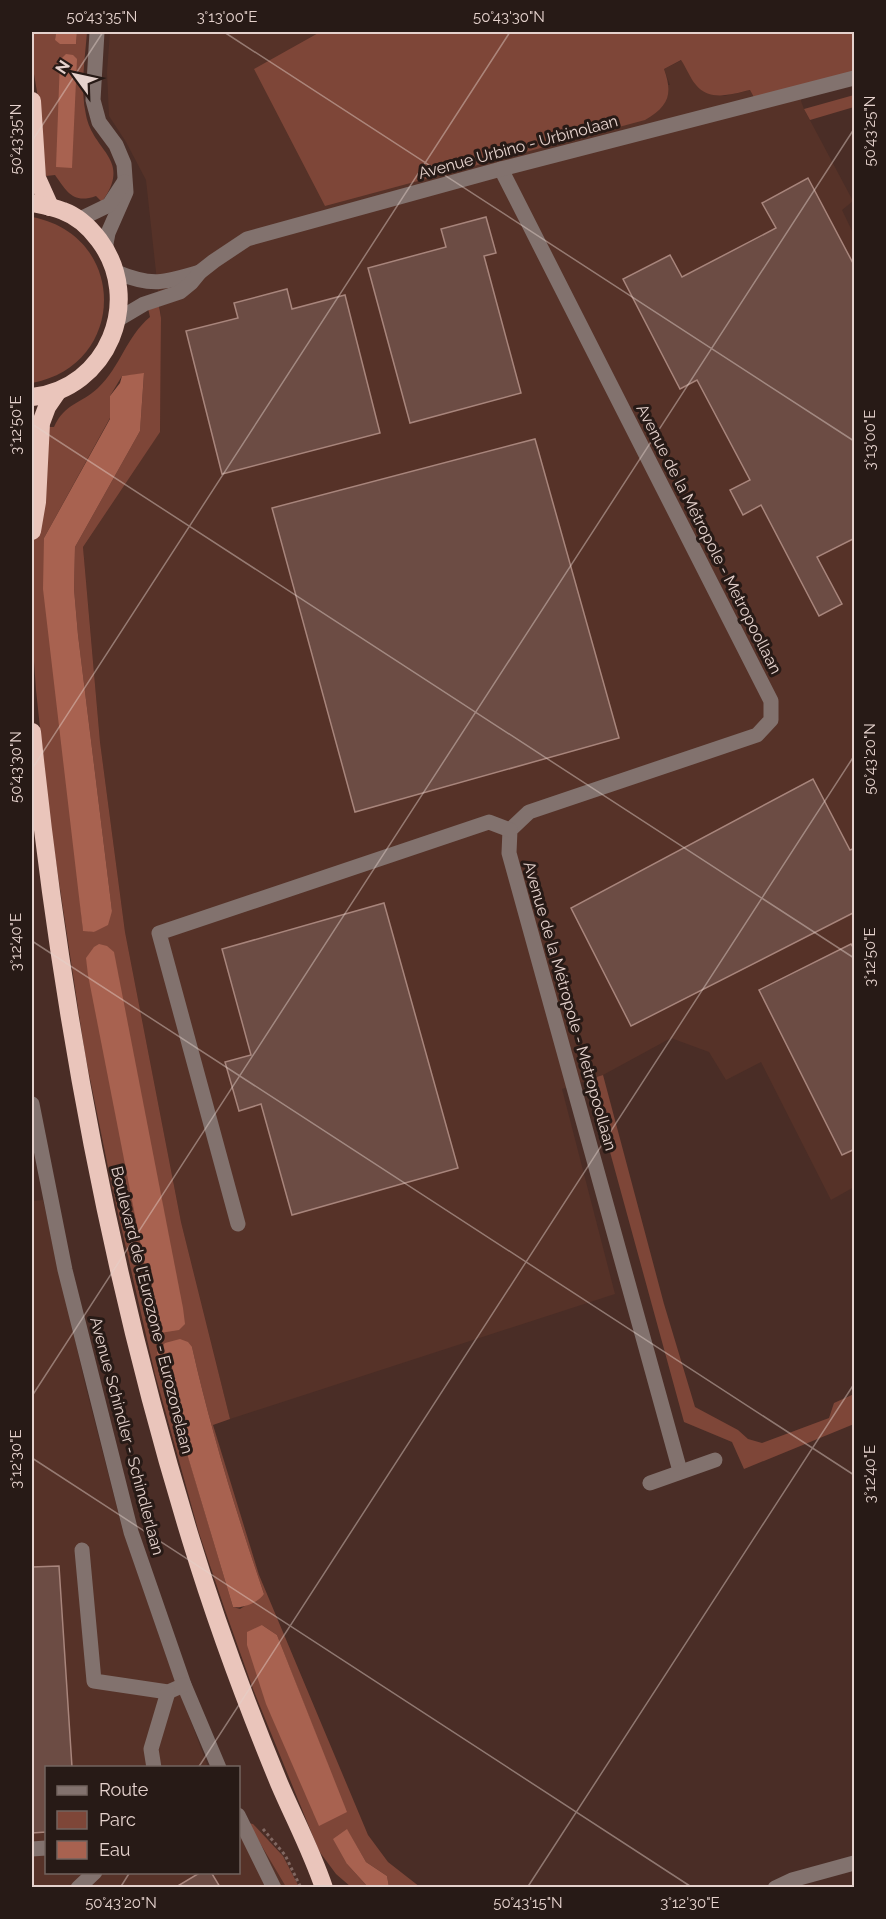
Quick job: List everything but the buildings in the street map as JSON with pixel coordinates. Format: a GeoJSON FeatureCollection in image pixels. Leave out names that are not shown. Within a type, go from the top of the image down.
{"type":"FeatureCollection","features":[{"type":"Feature","properties":{"kind":"highway"},"geometry":{"type":"LineString","coordinates":[[32,101],[40,205],[63,211],[93,233],[105,249],[116,272],[120,296],[117,320],[108,346],[93,368],[58,391],[32,397]]}},
{"type":"Feature","properties":{"kind":"highway"},"geometry":{"type":"LineString","coordinates":[[32,531],[37,502],[41,423],[47,407],[58,391]]}},
{"type":"Feature","properties":{"kind":"highway","name":"Boulevard de l'Eurozone - Eurozonelaan"},"geometry":{"type":"LineString","coordinates":[[32,732],[57,947],[105,1203],[142,1366],[191,1540],[232,1662],[279,1782],[322,1881],[333,1887]]}},
{"type":"Feature","properties":{"kind":"street"},"geometry":{"type":"LineString","coordinates":[[98,32],[93,100],[99,122],[116,145],[124,164],[126,192],[108,233],[105,249]]}},
{"type":"Feature","properties":{"kind":"street","name":"Avenue Urbino - Urbinolaan"},"geometry":{"type":"LineString","coordinates":[[117,320],[144,304],[180,292],[227,250],[246,239],[501,169],[855,78]]}},
{"type":"Feature","properties":{"kind":"street","name":"Avenue de la Métropole - Metropoollaan"},"geometry":{"type":"LineString","coordinates":[[501,169],[771,701],[771,720],[757,735],[529,812],[510,830],[509,853],[680,1471]]}},
{"type":"Feature","properties":{"kind":"street"},"geometry":{"type":"LineString","coordinates":[[78,220],[109,205],[125,179]]}},
{"type":"Feature","properties":{"kind":"street","name":"Avenue Urbino - Urbinolaan"},"geometry":{"type":"LineString","coordinates":[[116,272],[143,282],[156,283],[200,272]]}},
{"type":"Feature","properties":{"kind":"street"},"geometry":{"type":"LineString","coordinates":[[238,1224],[159,933],[489,822],[510,830]]}},
{"type":"Feature","properties":{"kind":"street","name":"Avenue Schindler - Schindlerlaan"},"geometry":{"type":"LineString","coordinates":[[32,1104],[64,1270],[131,1532],[184,1685],[219,1766]]}},
{"type":"Feature","properties":{"kind":"street"},"geometry":{"type":"LineString","coordinates":[[650,1483],[715,1460]]}},
{"type":"Feature","properties":{"kind":"street"},"geometry":{"type":"LineString","coordinates":[[81,1550],[94,1681],[168,1692],[184,1685]]}},
{"type":"Feature","properties":{"kind":"street"},"geometry":{"type":"LineString","coordinates":[[154,1766],[151,1749],[168,1692]]}},
{"type":"Feature","properties":{"kind":"street"},"geometry":{"type":"LineString","coordinates":[[240,1819],[274,1887]]}},
{"type":"Feature","properties":{"kind":"street"},"geometry":{"type":"LineString","coordinates":[[775,1887],[792,1880],[855,1863]]}},
{"type":"Feature","properties":{"kind":"street"},"geometry":{"type":"LineString","coordinates":[[78,1887],[93,1874]]}},
{"type":"Feature","properties":{"kind":"path"},"geometry":{"type":"LineString","coordinates":[[240,1817],[256,1822],[285,1855],[301,1887]]}},
{"type":"Feature","properties":{"kind":"shaded area"},"geometry":{"type":"Polygon","coordinates":[[[110,32],[320,32],[255,69],[670,85],[664,69],[682,60],[696,85],[724,96],[751,90],[804,87],[801,101],[804,109],[853,201],[842,210],[854,235],[854,1187],[831,1200],[761,1062],[726,1080],[709,1052],[671,1038],[603,1075],[562,1089],[615,1294],[230,1419],[181,1222],[125,932],[100,742],[83,547],[160,431],[161,318],[146,180],[109,116],[107,72],[110,32]]]}},
{"type":"Feature","properties":{"kind":"shaded area"},"geometry":{"type":"Polygon","coordinates":[[[43,1200],[86,1388],[123,1531],[208,1766],[45,1766],[45,1874],[240,1874],[240,1827],[248,1823],[286,1887],[32,1888],[32,1201],[43,1200]]]}},
{"type":"Feature","properties":{"kind":"green space"},"geometry":{"type":"Polygon","coordinates":[[[32,32],[56,32],[55,40],[76,44],[77,32],[87,32],[83,84],[84,105],[90,128],[108,156],[114,175],[102,202],[96,196],[82,198],[71,195],[55,175],[46,176],[40,110],[32,62],[32,32]]]}},
{"type":"Feature","properties":{"kind":"green space"},"geometry":{"type":"Polygon","coordinates":[[[320,32],[854,32],[854,74],[755,99],[750,90],[722,95],[708,94],[694,82],[681,60],[664,69],[668,86],[667,99],[659,110],[645,120],[325,206],[254,69],[320,32]]]}},
{"type":"Feature","properties":{"kind":"green space"},"geometry":{"type":"Polygon","coordinates":[[[854,95],[854,107],[810,120],[804,109],[854,95]]]}},
{"type":"Feature","properties":{"kind":"green space"},"geometry":{"type":"Polygon","coordinates":[[[32,217],[63,229],[86,248],[100,273],[104,300],[100,327],[86,352],[64,371],[32,383],[32,217]]]}},
{"type":"Feature","properties":{"kind":"green space"},"geometry":{"type":"Polygon","coordinates":[[[159,306],[161,318],[160,432],[83,547],[100,742],[125,932],[181,1222],[230,1419],[213,1425],[259,1575],[368,1835],[388,1862],[420,1887],[389,1887],[387,1876],[366,1862],[347,1830],[347,1864],[368,1887],[351,1887],[336,1874],[319,1851],[253,1689],[199,1533],[155,1374],[112,1187],[85,1054],[50,822],[36,690],[32,633],[32,551],[43,489],[45,427],[54,427],[63,413],[92,393],[106,379],[135,333],[150,317],[148,308],[159,306]],[[144,374],[122,376],[110,396],[110,418],[44,538],[83,930],[94,932],[112,911],[78,635],[74,589],[75,547],[140,431],[144,374]],[[192,1347],[157,1352],[233,1607],[240,1609],[264,1594],[207,1410],[192,1347]],[[262,1625],[346,1812],[277,1635],[262,1625]]]}},
{"type":"Feature","properties":{"kind":"green space"},"geometry":{"type":"Polygon","coordinates":[[[603,1075],[664,1304],[695,1407],[738,1430],[748,1439],[762,1443],[829,1418],[834,1403],[854,1394],[854,1424],[744,1469],[732,1442],[684,1422],[590,1079],[603,1075]]]}},
{"type":"Feature","properties":{"kind":"green space"},"geometry":{"type":"Polygon","coordinates":[[[248,1823],[253,1824],[283,1856],[299,1887],[286,1887],[248,1823]]]}},
{"type":"Feature","properties":{"kind":"water"},"geometry":{"type":"Polygon","coordinates":[[[56,32],[77,32],[76,44],[60,44],[55,40],[56,32]]]}},
{"type":"Feature","properties":{"kind":"water"},"geometry":{"type":"Polygon","coordinates":[[[66,54],[73,55],[77,59],[72,168],[56,167],[60,60],[66,54]]]}},
{"type":"Feature","properties":{"kind":"water"},"geometry":{"type":"Polygon","coordinates":[[[144,373],[140,431],[75,547],[74,589],[78,635],[112,911],[108,925],[94,932],[83,931],[43,589],[44,538],[110,419],[110,396],[120,383],[122,376],[144,373]]]}},
{"type":"Feature","properties":{"kind":"water"},"geometry":{"type":"Polygon","coordinates":[[[99,944],[107,946],[114,952],[183,1308],[185,1324],[179,1330],[160,1333],[157,1328],[88,975],[86,958],[99,944]]]}},
{"type":"Feature","properties":{"kind":"water"},"geometry":{"type":"Polygon","coordinates":[[[180,1339],[188,1342],[192,1347],[207,1410],[264,1594],[246,1606],[233,1607],[158,1357],[157,1352],[165,1343],[180,1339]]]}},
{"type":"Feature","properties":{"kind":"water"},"geometry":{"type":"Polygon","coordinates":[[[262,1625],[277,1635],[347,1812],[319,1826],[266,1704],[247,1645],[247,1632],[262,1625]]]}},
{"type":"Feature","properties":{"kind":"water"},"geometry":{"type":"Polygon","coordinates":[[[347,1829],[366,1862],[387,1876],[389,1887],[368,1887],[347,1864],[333,1839],[347,1829]]]}}]}
